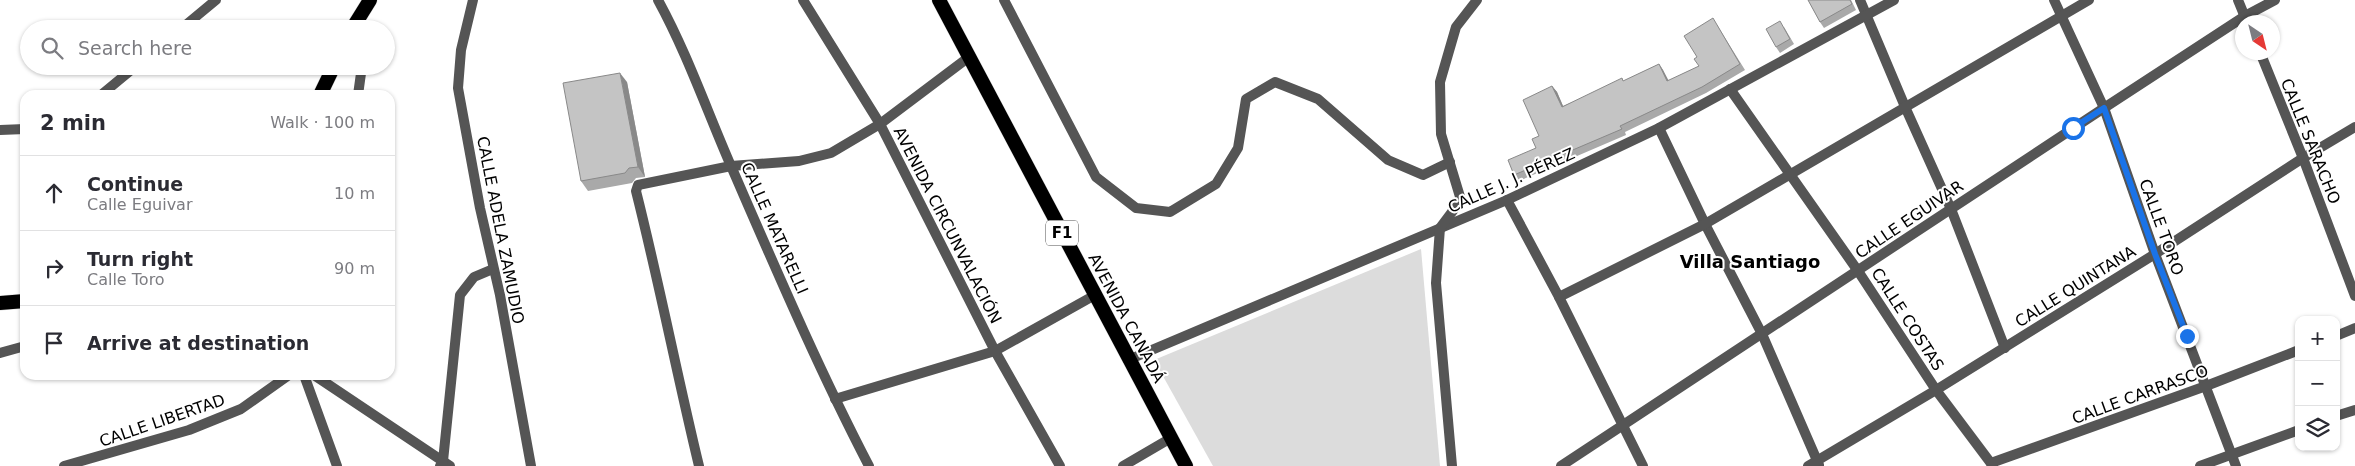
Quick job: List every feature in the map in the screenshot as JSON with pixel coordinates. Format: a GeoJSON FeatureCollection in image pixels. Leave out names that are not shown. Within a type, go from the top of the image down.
{"type":"FeatureCollection","features":[{"type":"Feature","properties":{"kind":"highway"},"geometry":{"type":"LineString","coordinates":[[358,20],[370,0]]}},
{"type":"Feature","properties":{"kind":"highway","name":"AVENIDA CANADÁ"},"geometry":{"type":"LineString","coordinates":[[939,0],[1128,360],[1186,466]]}},
{"type":"Feature","properties":{"kind":"highway"},"geometry":{"type":"LineString","coordinates":[[322,90],[330,75]]}},
{"type":"Feature","properties":{"kind":"highway"},"geometry":{"type":"LineString","coordinates":[[0,304],[20,302]]}},
{"type":"Feature","properties":{"kind":"street"},"geometry":{"type":"LineString","coordinates":[[192,20],[216,0]]}},
{"type":"Feature","properties":{"kind":"street","name":"CALLE ADELA ZAMUDIO"},"geometry":{"type":"LineString","coordinates":[[473,0],[461,50],[458,88],[493,269],[500,295],[531,466]]}},
{"type":"Feature","properties":{"kind":"street","name":"CALLE MATARELLI"},"geometry":{"type":"LineString","coordinates":[[658,0],[672,26],[731,166],[835,399],[869,466]]}},
{"type":"Feature","properties":{"kind":"street","name":"AVENIDA CIRCUNVALACIÓN"},"geometry":{"type":"LineString","coordinates":[[803,0],[880,124],[995,351],[1060,466]]}},
{"type":"Feature","properties":{"kind":"street"},"geometry":{"type":"LineString","coordinates":[[1004,0],[1096,177],[1136,208],[1170,212],[1216,184],[1238,148],[1246,99],[1275,82],[1318,99],[1388,160],[1423,175],[1450,162]]}},
{"type":"Feature","properties":{"kind":"street"},"geometry":{"type":"LineString","coordinates":[[1452,466],[1436,283],[1440,228],[1461,200],[1442,134],[1440,82],[1456,27],[1477,0]]}},
{"type":"Feature","properties":{"kind":"street"},"geometry":{"type":"LineString","coordinates":[[1860,0],[1951,209],[2005,348]]}},
{"type":"Feature","properties":{"kind":"street","name":"CALLE J. J. PÉREZ"},"geometry":{"type":"LineString","coordinates":[[1128,360],[1508,200],[1659,128],[1894,0]]}},
{"type":"Feature","properties":{"kind":"street","name":"CALLE TORO"},"geometry":{"type":"LineString","coordinates":[[2054,0],[2104,108],[2155,254],[2236,466]]}},
{"type":"Feature","properties":{"kind":"street"},"geometry":{"type":"LineString","coordinates":[[1559,297],[1704,224],[2089,0]]}},
{"type":"Feature","properties":{"kind":"street"},"geometry":{"type":"LineString","coordinates":[[2238,0],[2245,15]]}},
{"type":"Feature","properties":{"kind":"street","name":"CALLE EGUIVAR"},"geometry":{"type":"LineString","coordinates":[[2254,15],[2275,0]]}},
{"type":"Feature","properties":{"kind":"street","name":"CALLE EGUIVAR"},"geometry":{"type":"LineString","coordinates":[[1561,466],[1623,427],[2104,108],[2235,27]]}},
{"type":"Feature","properties":{"kind":"street"},"geometry":{"type":"LineString","coordinates":[[699,466],[671,352],[653,256],[636,191],[638,185],[731,166],[799,161],[831,153],[880,124],[969,57]]}},
{"type":"Feature","properties":{"kind":"street","name":"CALLE SARACHO"},"geometry":{"type":"LineString","coordinates":[[2263,60],[2303,158],[2355,296]]}},
{"type":"Feature","properties":{"kind":"street"},"geometry":{"type":"LineString","coordinates":[[107,90],[125,75]]}},
{"type":"Feature","properties":{"kind":"street"},"geometry":{"type":"LineString","coordinates":[[359,90],[361,75]]}},
{"type":"Feature","properties":{"kind":"street","name":"CALLE COSTAS"},"geometry":{"type":"LineString","coordinates":[[1730,89],[1858,271],[1936,390],[1992,465]]}},
{"type":"Feature","properties":{"kind":"street"},"geometry":{"type":"LineString","coordinates":[[0,130],[20,128]]}},
{"type":"Feature","properties":{"kind":"street"},"geometry":{"type":"LineString","coordinates":[[1659,128],[1704,224],[1762,334],[1815,464]]}},
{"type":"Feature","properties":{"kind":"street","name":"CALLE QUINTANA"},"geometry":{"type":"LineString","coordinates":[[1815,464],[2155,254],[2303,158],[2355,128]]}},
{"type":"Feature","properties":{"kind":"street"},"geometry":{"type":"LineString","coordinates":[[1508,200],[1559,297],[1642,466]]}},
{"type":"Feature","properties":{"kind":"street"},"geometry":{"type":"LineString","coordinates":[[321,380],[444,464],[460,295],[474,277],[493,269]]}},
{"type":"Feature","properties":{"kind":"street"},"geometry":{"type":"LineString","coordinates":[[835,399],[995,351],[1095,295]]}},
{"type":"Feature","properties":{"kind":"street"},"geometry":{"type":"LineString","coordinates":[[2340,334],[2355,328]]}},
{"type":"Feature","properties":{"kind":"street"},"geometry":{"type":"LineString","coordinates":[[0,353],[20,347]]}},
{"type":"Feature","properties":{"kind":"street","name":"CALLE CARRASCO"},"geometry":{"type":"LineString","coordinates":[[1992,465],[2295,352]]}},
{"type":"Feature","properties":{"kind":"street","name":"CALLE LIBERTAD"},"geometry":{"type":"LineString","coordinates":[[64,466],[189,430],[241,409],[282,380]]}},
{"type":"Feature","properties":{"kind":"street"},"geometry":{"type":"LineString","coordinates":[[306,380],[337,466]]}},
{"type":"Feature","properties":{"kind":"street"},"geometry":{"type":"LineString","coordinates":[[2340,415],[2355,410]]}},
{"type":"Feature","properties":{"kind":"street"},"geometry":{"type":"LineString","coordinates":[[2200,466],[2295,431]]}},
{"type":"Feature","properties":{"kind":"street"},"geometry":{"type":"LineString","coordinates":[[1123,466],[1171,438]]}},
{"type":"Feature","properties":{"kind":"shaded area"},"geometry":{"type":"Polygon","coordinates":[[[1421,249],[1440,466],[1213,466],[1154,360],[1421,249]]]}},
{"type":"Feature","properties":{"kind":"building"},"geometry":{"type":"Polygon","coordinates":[[[1808,0],[1850,0],[1852,4],[1820,22],[1808,0]]]}},
{"type":"Feature","properties":{"kind":"building"},"geometry":{"type":"Polygon","coordinates":[[[1713,18],[1740,64],[1702,87],[1620,126],[1622,129],[1514,175],[1508,160],[1536,148],[1532,139],[1539,136],[1523,100],[1552,86],[1562,107],[1622,78],[1623,81],[1659,64],[1667,81],[1699,66],[1694,59],[1697,57],[1684,36],[1713,18]]]}},
{"type":"Feature","properties":{"kind":"building"},"geometry":{"type":"Polygon","coordinates":[[[1780,21],[1790,39],[1776,47],[1766,29],[1780,21]]]}},
{"type":"Feature","properties":{"kind":"building"},"geometry":{"type":"Polygon","coordinates":[[[620,73],[638,167],[629,168],[625,173],[581,181],[563,83],[620,73]]]}},
{"type":"Feature","properties":{"kind":"district","name":"Villa Santiago"},"geometry":{"type":"Point","coordinates":[1750,262]}},
{"type":"Feature","properties":{"kind":"route"},"geometry":{"type":"LineString","coordinates":[[2073,128],[2104,108],[2155,254],[2187,336]]}}]}
